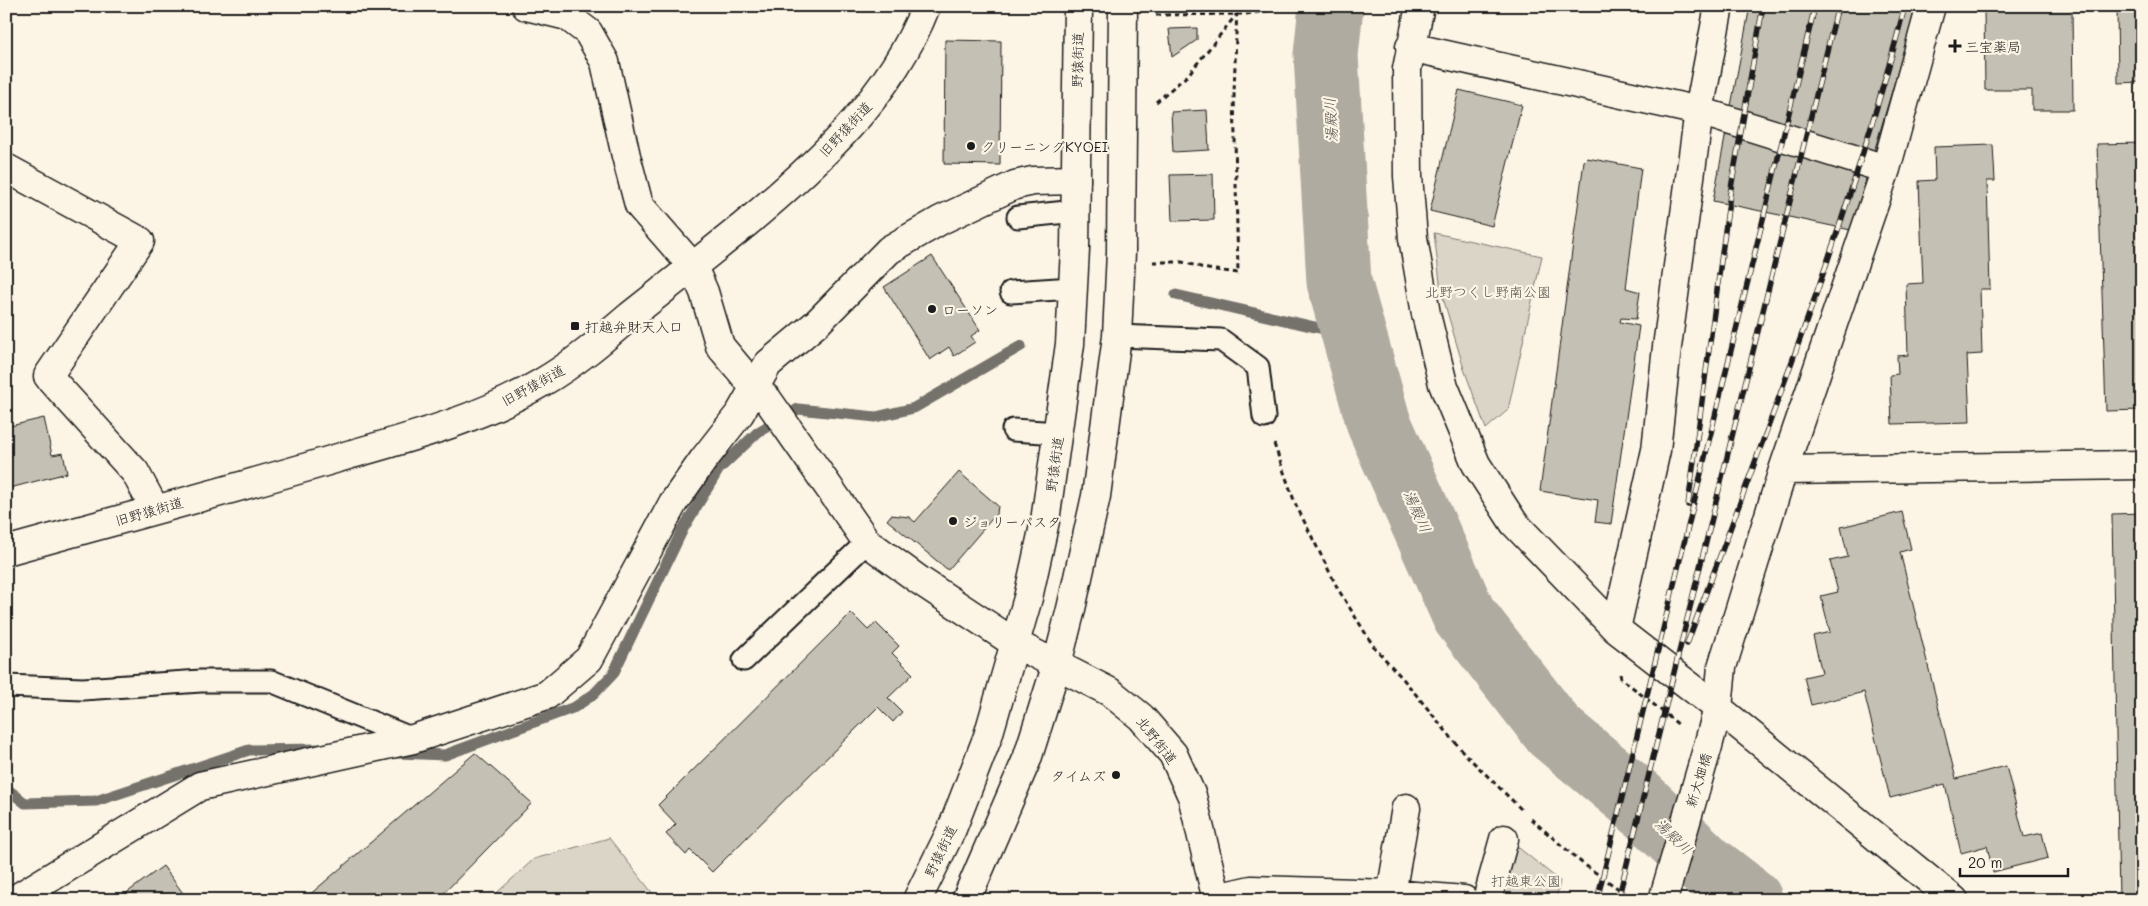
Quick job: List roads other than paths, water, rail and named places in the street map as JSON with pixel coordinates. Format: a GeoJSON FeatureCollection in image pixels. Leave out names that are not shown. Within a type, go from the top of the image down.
{"type":"FeatureCollection","features":[{"type":"Feature","properties":{"kind":"street","name":"北野街道"},"geometry":{"type":"LineString","coordinates":[[526,6],[567,16],[588,32],[605,62],[639,205],[693,267],[704,292],[720,346],[761,394],[835,488],[867,542],[919,580],[1016,644],[1099,685],[1141,717],[1173,754],[1192,796],[1217,899]]}},
{"type":"Feature","properties":{"kind":"street","name":"旧野猿街道"},"geometry":{"type":"LineString","coordinates":[[6,551],[315,465],[445,426],[479,413],[541,384],[569,365],[767,206],[846,131],[866,109],[903,53],[926,6]]}},
{"type":"Feature","properties":{"kind":"street","name":"野猿街道"},"geometry":{"type":"LineString","coordinates":[[917,900],[952,829],[997,710],[1028,598],[1045,521],[1070,344],[1074,288],[1078,6]]}},
{"type":"Feature","properties":{"kind":"street"},"geometry":{"type":"LineString","coordinates":[[966,900],[1027,759],[1057,664],[1096,496],[1117,336],[1121,252],[1123,6]]}},
{"type":"Feature","properties":{"kind":"street"},"geometry":{"type":"LineString","coordinates":[[1420,6],[1410,46],[1407,70],[1406,121],[1413,238],[1426,314],[1443,384],[1476,464],[1514,523],[1616,629],[1718,708],[1954,900]]}},
{"type":"Feature","properties":{"kind":"street"},"geometry":{"type":"LineString","coordinates":[[1616,629],[1656,450],[1667,347],[1699,111],[1719,6]]}},
{"type":"Feature","properties":{"kind":"street","name":"新大畑橋"},"geometry":{"type":"LineString","coordinates":[[1662,900],[1718,708],[1722,667],[1783,470],[1886,169],[1931,6]]}},
{"type":"Feature","properties":{"kind":"street"},"geometry":{"type":"LineString","coordinates":[[1410,46],[1699,111],[1886,169]]}},
{"type":"Feature","properties":{"kind":"street"},"geometry":{"type":"LineString","coordinates":[[6,168],[140,241],[48,376],[134,472],[155,509]]}},
{"type":"Feature","properties":{"kind":"street"},"geometry":{"type":"LineString","coordinates":[[14,900],[200,786],[407,740],[546,695],[589,659],[673,503],[740,413],[761,394],[768,364],[817,323],[855,287],[872,266],[889,250],[940,220],[1015,185],[1033,181],[1076,180]]}},
{"type":"Feature","properties":{"kind":"street"},"geometry":{"type":"LineString","coordinates":[[1783,470],[2142,465]]}},
{"type":"Feature","properties":{"kind":"street"},"geometry":{"type":"LineString","coordinates":[[1391,894],[1406,808]]}},
{"type":"Feature","properties":{"kind":"street"},"geometry":{"type":"LineString","coordinates":[[1487,900],[1504,839]]}},
{"type":"Feature","properties":{"kind":"street"},"geometry":{"type":"LineString","coordinates":[[1217,899],[1250,890],[1391,894],[1464,900]]}},
{"type":"Feature","properties":{"kind":"lane"},"geometry":{"type":"LineString","coordinates":[[1018,217],[1076,211]]}},
{"type":"Feature","properties":{"kind":"lane"},"geometry":{"type":"LineString","coordinates":[[1011,292],[1074,288]]}},
{"type":"Feature","properties":{"kind":"lane"},"geometry":{"type":"LineString","coordinates":[[1117,336],[1221,340],[1258,366],[1264,417]]}},
{"type":"Feature","properties":{"kind":"lane"},"geometry":{"type":"LineString","coordinates":[[1013,430],[1058,433]]}},
{"type":"Feature","properties":{"kind":"lane"},"geometry":{"type":"LineString","coordinates":[[744,660],[867,542]]}},
{"type":"Feature","properties":{"kind":"lane"},"geometry":{"type":"LineString","coordinates":[[6,686],[83,689],[201,681],[271,681],[407,740]]}},
{"type":"Feature","properties":{"kind":"waterway","name":"湯殿川"},"geometry":{"type":"LineString","coordinates":[[1331,6],[1326,55],[1339,282],[1379,424],[1464,615],[1554,731],[1636,799],[1706,866],[1750,900]]}},
{"type":"Feature","properties":{"kind":"waterway"},"geometry":{"type":"LineString","coordinates":[[1176,295],[1354,336]]}},
{"type":"Feature","properties":{"kind":"waterway"},"geometry":{"type":"LineString","coordinates":[[397,753],[445,755],[575,707],[594,694],[613,674],[683,529],[719,469],[758,432],[798,409],[876,417],[914,408],[1021,346]]}},
{"type":"Feature","properties":{"kind":"waterway"},"geometry":{"type":"LineString","coordinates":[[6,788],[25,803],[96,801],[249,750],[321,749]]}},
{"type":"Feature","properties":{"kind":"railway"},"geometry":{"type":"LineString","coordinates":[[1688,505],[1730,194],[1763,6]]}},
{"type":"Feature","properties":{"kind":"railway"},"geometry":{"type":"LineString","coordinates":[[1597,900],[1815,6]]}},
{"type":"Feature","properties":{"kind":"railway"},"geometry":{"type":"LineString","coordinates":[[1618,900],[1838,6]]}},
{"type":"Feature","properties":{"kind":"railway"},"geometry":{"type":"LineString","coordinates":[[1687,644],[1832,248],[1883,87],[1905,6]]}},
{"type":"Feature","properties":{"kind":"place","name":"三宝薬局"},"geometry":{"type":"Point","coordinates":[1955,46]}},
{"type":"Feature","properties":{"kind":"place","name":"クリーニングKYOEI"},"geometry":{"type":"Point","coordinates":[971,146]}},
{"type":"Feature","properties":{"kind":"place","name":"ローソン"},"geometry":{"type":"Point","coordinates":[932,309]}},
{"type":"Feature","properties":{"kind":"place","name":"打越弁財天入口"},"geometry":{"type":"Point","coordinates":[575,326]}},
{"type":"Feature","properties":{"kind":"place","name":"ジョリーパスタ"},"geometry":{"type":"Point","coordinates":[953,521]}},
{"type":"Feature","properties":{"kind":"place","name":"タイムズ"},"geometry":{"type":"Point","coordinates":[1116,775]}},
{"type":"Feature","properties":{"kind":"park label","name":"北野つくし野南公園"},"geometry":{"type":"Point","coordinates":[1488,291]}},
{"type":"Feature","properties":{"kind":"park label","name":"打越東公園"},"geometry":{"type":"Point","coordinates":[1526,880]}}]}
